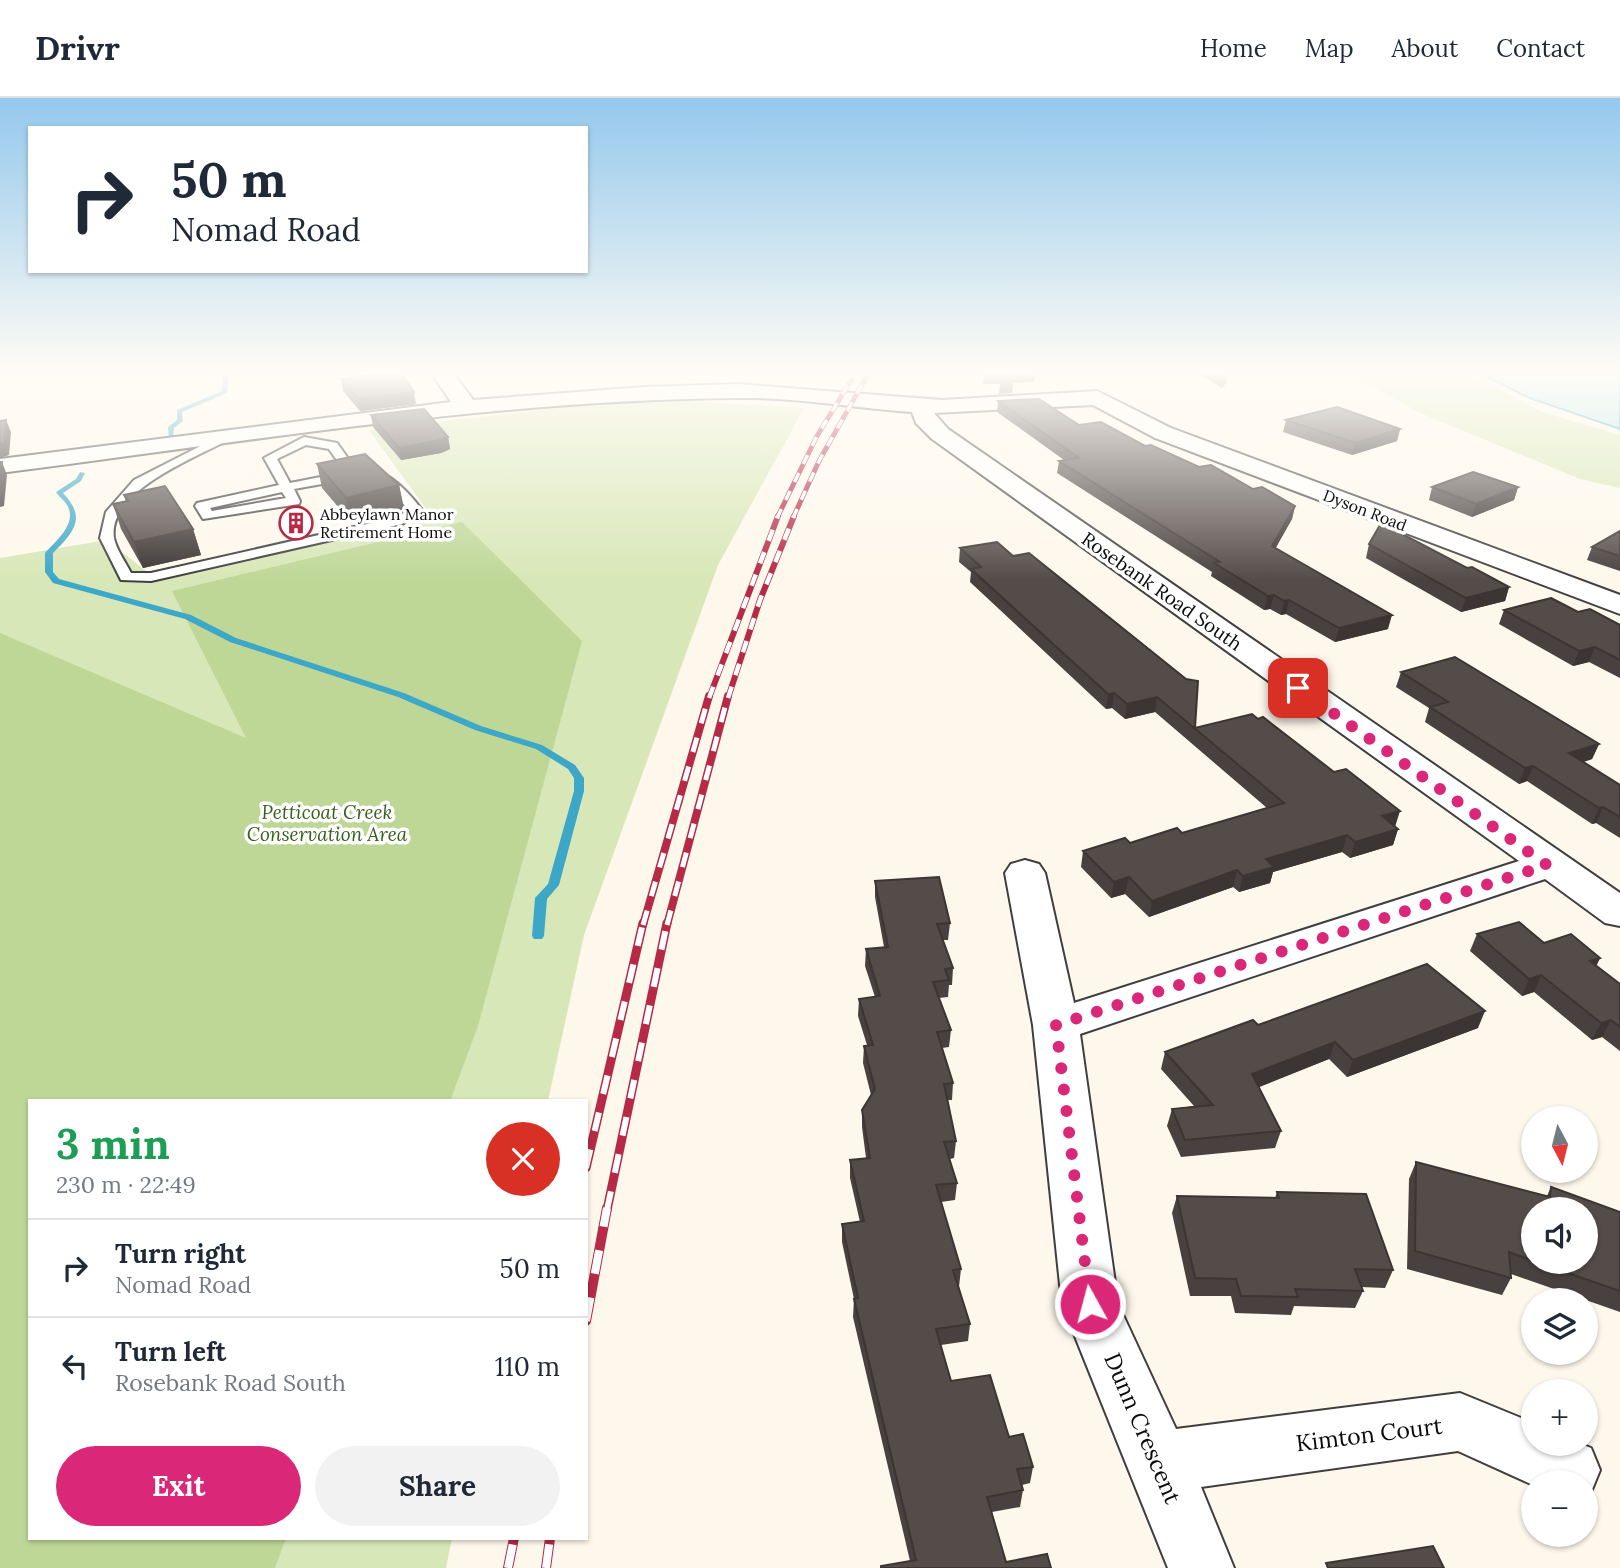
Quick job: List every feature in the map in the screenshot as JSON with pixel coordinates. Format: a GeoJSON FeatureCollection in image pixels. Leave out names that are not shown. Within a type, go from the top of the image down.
{"type":"FeatureCollection","features":[{"type":"Feature","properties":{"kind":"street"},"geometry":{"type":"LineString","coordinates":[[0,466],[187,443]]}},
{"type":"Feature","properties":{"kind":"street","name":"Rosebank Road South"},"geometry":{"type":"LineString","coordinates":[[951,443],[1620,914]]}},
{"type":"Feature","properties":{"kind":"street","name":"Dyson Road"},"geometry":{"type":"LineString","coordinates":[[1189,443],[1620,605]]}},
{"type":"Feature","properties":{"kind":"street"},"geometry":{"type":"LineString","coordinates":[[1056,1025],[1547,865]]}},
{"type":"Feature","properties":{"kind":"street","name":"Dunn Crescent"},"geometry":{"type":"LineString","coordinates":[[1026,873],[1056,1025],[1090,1304],[1202,1568]]}},
{"type":"Feature","properties":{"kind":"street","name":"Kimton Court"},"geometry":{"type":"LineString","coordinates":[[1159,1462],[1460,1422],[1567,1470]]}},
{"type":"Feature","properties":{"kind":"lane"},"geometry":{"type":"LineString","coordinates":[[215,443],[138,483],[113,512],[107,538],[126,577],[151,577],[402,520],[416,511],[389,477],[375,470],[348,467],[333,446],[324,443]]}},
{"type":"Feature","properties":{"kind":"lane"},"geometry":{"type":"LineString","coordinates":[[292,443],[270,458],[286,487],[294,501],[222,516],[208,516],[202,506],[210,503],[286,487],[375,470]]}},
{"type":"Feature","properties":{"kind":"green space","name":"Petticoat Creek Conservation Area"},"geometry":{"type":"Polygon","coordinates":[[[378,443],[785,443],[718,565],[584,935],[548,1099],[28,1099],[28,1540],[452,1540],[446,1568],[0,1568],[0,558],[107,540],[156,579],[429,513],[378,443]]]}},
{"type":"Feature","properties":{"kind":"green space"},"geometry":{"type":"Polygon","coordinates":[[[1492,443],[1620,443],[1620,488],[1580,479],[1492,443]]]}},
{"type":"Feature","properties":{"kind":"green space","name":"Petticoat Creek Conservation Area"},"geometry":{"type":"Polygon","coordinates":[[[462,522],[582,641],[478,1026],[451,1099],[28,1099],[28,1540],[285,1540],[275,1568],[0,1568],[0,633],[246,738],[172,591],[462,522]]]}},
{"type":"Feature","properties":{"kind":"building"},"geometry":{"type":"Polygon","coordinates":[[[394,443],[426,443],[399,448],[394,443]]]}},
{"type":"Feature","properties":{"kind":"building"},"geometry":{"type":"Polygon","coordinates":[[[1057,443],[1151,445],[1199,467],[1211,465],[1253,489],[1262,487],[1295,506],[1272,546],[1392,615],[1339,628],[1289,600],[1284,601],[1274,595],[1268,596],[1214,563],[1220,562],[1059,461],[1079,458],[1057,443]]]}},
{"type":"Feature","properties":{"kind":"building"},"geometry":{"type":"Polygon","coordinates":[[[365,454],[399,485],[346,498],[317,464],[365,454]]]}},
{"type":"Feature","properties":{"kind":"building"},"geometry":{"type":"Polygon","coordinates":[[[1473,472],[1518,487],[1476,504],[1432,487],[1473,472]]]}},
{"type":"Feature","properties":{"kind":"building"},"geometry":{"type":"Polygon","coordinates":[[[165,486],[193,529],[134,542],[113,504],[128,501],[124,495],[165,486]]]}},
{"type":"Feature","properties":{"kind":"building"},"geometry":{"type":"Polygon","coordinates":[[[1381,523],[1509,587],[1466,598],[1369,544],[1381,523]]]}},
{"type":"Feature","properties":{"kind":"building"},"geometry":{"type":"Polygon","coordinates":[[[1620,531],[1620,556],[1592,547],[1620,531]]]}},
{"type":"Feature","properties":{"kind":"building"},"geometry":{"type":"Polygon","coordinates":[[[997,542],[1013,556],[1029,553],[1186,679],[1198,681],[1195,728],[1252,714],[1258,719],[1263,717],[1334,772],[1346,769],[1400,811],[1382,816],[1398,829],[1355,842],[1347,835],[1266,859],[1274,867],[1243,876],[1237,870],[1152,901],[1129,877],[1114,882],[1083,851],[1125,838],[1130,843],[1177,828],[1182,833],[1284,803],[1157,697],[1127,704],[1114,693],[1108,694],[971,569],[981,567],[960,548],[997,542]]]}},
{"type":"Feature","properties":{"kind":"building"},"geometry":{"type":"Polygon","coordinates":[[[1551,598],[1578,612],[1590,609],[1620,625],[1620,660],[1595,647],[1579,651],[1504,610],[1551,598]]]}},
{"type":"Feature","properties":{"kind":"building"},"geometry":{"type":"Polygon","coordinates":[[[1455,657],[1599,744],[1569,753],[1620,785],[1620,817],[1603,807],[1599,808],[1533,766],[1525,768],[1430,707],[1448,702],[1401,672],[1455,657]]]}},
{"type":"Feature","properties":{"kind":"building"},"geometry":{"type":"Polygon","coordinates":[[[939,877],[950,923],[937,924],[953,968],[945,969],[949,980],[933,982],[951,1030],[937,1032],[953,1083],[944,1084],[956,1141],[944,1142],[957,1183],[936,1185],[961,1269],[953,1270],[970,1324],[936,1329],[951,1381],[990,1375],[1009,1437],[1023,1434],[1033,1467],[1017,1469],[1023,1490],[987,1497],[1006,1562],[1047,1554],[1051,1568],[881,1568],[916,1560],[854,1299],[858,1298],[842,1224],[864,1221],[850,1160],[870,1158],[862,1110],[875,1089],[864,1046],[873,1045],[859,999],[880,996],[866,949],[888,947],[875,881],[939,877]]]}},
{"type":"Feature","properties":{"kind":"building"},"geometry":{"type":"Polygon","coordinates":[[[1519,922],[1544,943],[1571,934],[1600,958],[1590,961],[1620,984],[1620,1027],[1611,1020],[1601,1023],[1541,975],[1529,979],[1477,934],[1519,922]]]}},
{"type":"Feature","properties":{"kind":"building"},"geometry":{"type":"Polygon","coordinates":[[[1427,964],[1485,1011],[1353,1060],[1335,1042],[1252,1074],[1281,1131],[1185,1140],[1172,1109],[1213,1105],[1165,1052],[1253,1020],[1258,1025],[1427,964]]]}},
{"type":"Feature","properties":{"kind":"building"},"geometry":{"type":"Polygon","coordinates":[[[1416,1162],[1550,1197],[1521,1197],[1521,1256],[1509,1252],[1511,1278],[1415,1251],[1416,1162]]]}},
{"type":"Feature","properties":{"kind":"building"},"geometry":{"type":"Polygon","coordinates":[[[1551,1187],[1579,1197],[1550,1197],[1551,1187]]]}},
{"type":"Feature","properties":{"kind":"building"},"geometry":{"type":"Polygon","coordinates":[[[1277,1192],[1366,1194],[1393,1270],[1355,1269],[1363,1291],[1295,1289],[1298,1297],[1241,1296],[1236,1279],[1195,1278],[1177,1196],[1279,1198],[1277,1192]]]}},
{"type":"Feature","properties":{"kind":"building"},"geometry":{"type":"Polygon","coordinates":[[[1598,1204],[1620,1212],[1620,1291],[1571,1274],[1598,1274],[1598,1204]]]}},
{"type":"Feature","properties":{"kind":"building"},"geometry":{"type":"Polygon","coordinates":[[[1433,1546],[1444,1568],[1328,1568],[1326,1563],[1433,1546]]]}},
{"type":"Feature","properties":{"kind":"waterway"},"geometry":{"type":"LineString","coordinates":[[82,473],[79,480],[59,492],[70,504],[73,518],[68,531],[49,553],[49,572],[56,581],[188,617],[233,640],[401,695],[478,728],[539,747],[572,767],[579,778],[579,791],[553,885],[541,898],[538,936]]}},
{"type":"Feature","properties":{"kind":"railway"},"geometry":{"type":"LineString","coordinates":[[777,518],[814,443]]}},
{"type":"Feature","properties":{"kind":"railway"},"geometry":{"type":"LineString","coordinates":[[793,518],[829,443]]}},
{"type":"Feature","properties":{"kind":"railway"},"geometry":{"type":"LineString","coordinates":[[709,698],[778,516]]}},
{"type":"Feature","properties":{"kind":"railway"},"geometry":{"type":"LineString","coordinates":[[728,698],[760,600],[794,516]]}},
{"type":"Feature","properties":{"kind":"railway"},"geometry":{"type":"LineString","coordinates":[[643,925],[709,696]]}},
{"type":"Feature","properties":{"kind":"railway"},"geometry":{"type":"LineString","coordinates":[[667,925],[728,696]]}},
{"type":"Feature","properties":{"kind":"railway"},"geometry":{"type":"LineString","coordinates":[[588,1159],[643,923]]}},
{"type":"Feature","properties":{"kind":"railway"},"geometry":{"type":"LineString","coordinates":[[607,1210],[667,923]]}},
{"type":"Feature","properties":{"kind":"railway"},"geometry":{"type":"LineString","coordinates":[[588,1310],[607,1208]]}},
{"type":"Feature","properties":{"kind":"railway"},"geometry":{"type":"LineString","coordinates":[[508,1568],[514,1540]]}},
{"type":"Feature","properties":{"kind":"railway"},"geometry":{"type":"LineString","coordinates":[[546,1568],[550,1540]]}},
{"type":"Feature","properties":{"kind":"place","name":"Abbeylawn Manor Retirement Home"},"geometry":{"type":"Point","coordinates":[296,523]}},
{"type":"Feature","properties":{"kind":"route"},"geometry":{"type":"LineString","coordinates":[[1090,1304],[1056,1025],[1547,865],[1298,688]]}}]}
